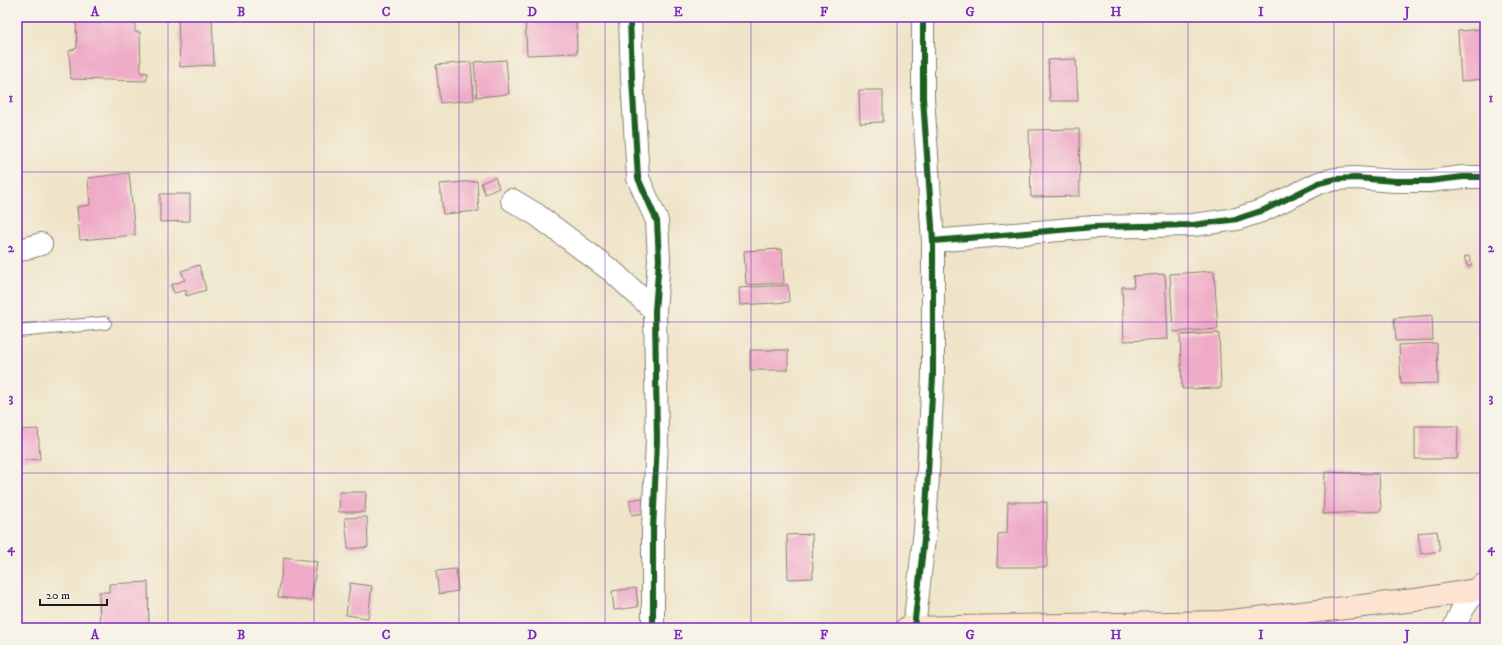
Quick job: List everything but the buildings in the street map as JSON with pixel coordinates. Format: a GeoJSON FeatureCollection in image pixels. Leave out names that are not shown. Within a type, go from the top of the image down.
{"type":"FeatureCollection","features":[{"type":"Feature","properties":{"kind":"main road"},"geometry":{"type":"LineString","coordinates":[[912,628],[1223,625],[1416,600],[1480,587]]}},
{"type":"Feature","properties":{"kind":"street"},"geometry":{"type":"LineString","coordinates":[[630,17],[638,178],[657,221],[659,260],[655,311],[657,440],[653,530],[653,628]]}},
{"type":"Feature","properties":{"kind":"street"},"geometry":{"type":"LineString","coordinates":[[912,628],[925,530],[933,376],[933,241],[924,98],[923,17]]}},
{"type":"Feature","properties":{"kind":"street"},"geometry":{"type":"LineString","coordinates":[[933,241],[1094,227],[1192,225],[1236,219],[1264,210],[1318,183],[1336,179],[1356,178],[1395,181],[1429,181],[1462,177],[1485,177]]}},
{"type":"Feature","properties":{"kind":"street"},"geometry":{"type":"LineString","coordinates":[[512,200],[537,215],[590,254],[613,272],[655,311]]}},
{"type":"Feature","properties":{"kind":"street"},"geometry":{"type":"LineString","coordinates":[[17,251],[42,244]]}},
{"type":"Feature","properties":{"kind":"street"},"geometry":{"type":"LineString","coordinates":[[1454,628],[1461,612],[1480,587]]}},
{"type":"Feature","properties":{"kind":"lane"},"geometry":{"type":"LineString","coordinates":[[17,331],[105,323]]}},
{"type":"Feature","properties":{"kind":"cycle path"},"geometry":{"type":"LineString","coordinates":[[630,17],[638,178],[657,221],[659,260],[655,311],[657,440],[653,530],[653,628]]}},
{"type":"Feature","properties":{"kind":"cycle path"},"geometry":{"type":"LineString","coordinates":[[914,628],[925,530],[933,376],[933,241],[923,98],[923,17]]}},
{"type":"Feature","properties":{"kind":"cycle path"},"geometry":{"type":"LineString","coordinates":[[933,241],[1094,227],[1193,225],[1237,219],[1264,210],[1319,183],[1336,179],[1356,178],[1395,181],[1429,181],[1463,177],[1485,177]]}}]}
